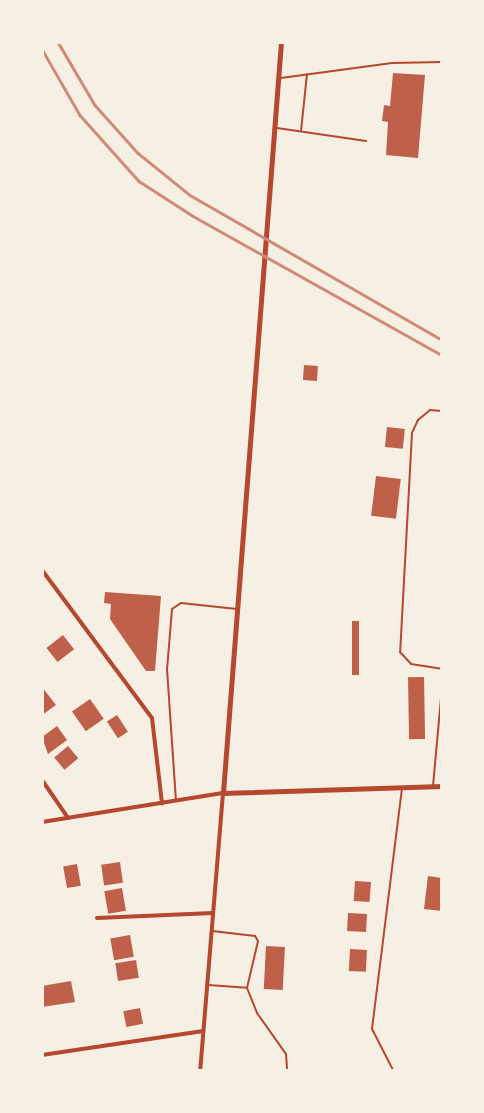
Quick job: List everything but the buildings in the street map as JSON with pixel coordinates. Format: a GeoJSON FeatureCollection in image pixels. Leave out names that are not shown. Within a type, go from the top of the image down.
{"type":"FeatureCollection","features":[{"type":"Feature","properties":{"kind":"street"},"geometry":{"type":"LineString","coordinates":[[200,1070],[281,42]]}},
{"type":"Feature","properties":{"kind":"street"},"geometry":{"type":"LineString","coordinates":[[42,570],[152,718],[162,803]]}},
{"type":"Feature","properties":{"kind":"street"},"geometry":{"type":"LineString","coordinates":[[42,780],[68,818]]}},
{"type":"Feature","properties":{"kind":"street"},"geometry":{"type":"LineString","coordinates":[[42,822],[223,794],[442,786]]}},
{"type":"Feature","properties":{"kind":"street"},"geometry":{"type":"LineString","coordinates":[[97,918],[213,912]]}},
{"type":"Feature","properties":{"kind":"street"},"geometry":{"type":"LineString","coordinates":[[42,1055],[203,1031]]}},
{"type":"Feature","properties":{"kind":"lane"},"geometry":{"type":"LineString","coordinates":[[278,78],[392,63],[442,62]]}},
{"type":"Feature","properties":{"kind":"lane"},"geometry":{"type":"LineString","coordinates":[[301,131],[307,74]]}},
{"type":"Feature","properties":{"kind":"lane"},"geometry":{"type":"LineString","coordinates":[[274,127],[366,142]]}},
{"type":"Feature","properties":{"kind":"lane"},"geometry":{"type":"LineString","coordinates":[[442,411],[430,410],[418,420],[412,433],[400,652],[411,664],[442,668]]}},
{"type":"Feature","properties":{"kind":"lane"},"geometry":{"type":"LineString","coordinates":[[176,801],[167,670],[172,609],[181,603],[237,609]]}},
{"type":"Feature","properties":{"kind":"lane"},"geometry":{"type":"LineString","coordinates":[[433,786],[442,687]]}},
{"type":"Feature","properties":{"kind":"lane"},"geometry":{"type":"LineString","coordinates":[[393,1070],[372,1029],[402,787]]}},
{"type":"Feature","properties":{"kind":"lane"},"geometry":{"type":"LineString","coordinates":[[212,930],[257,938],[247,988],[257,1012],[286,1054],[287,1070]]}},
{"type":"Feature","properties":{"kind":"lane"},"geometry":{"type":"LineString","coordinates":[[208,985],[247,988]]}},
{"type":"Feature","properties":{"kind":"railway"},"geometry":{"type":"LineString","coordinates":[[58,42],[95,105],[138,153],[190,195],[442,340]]}},
{"type":"Feature","properties":{"kind":"railway"},"geometry":{"type":"LineString","coordinates":[[42,49],[80,115],[139,181],[193,216],[442,355]]}}]}
